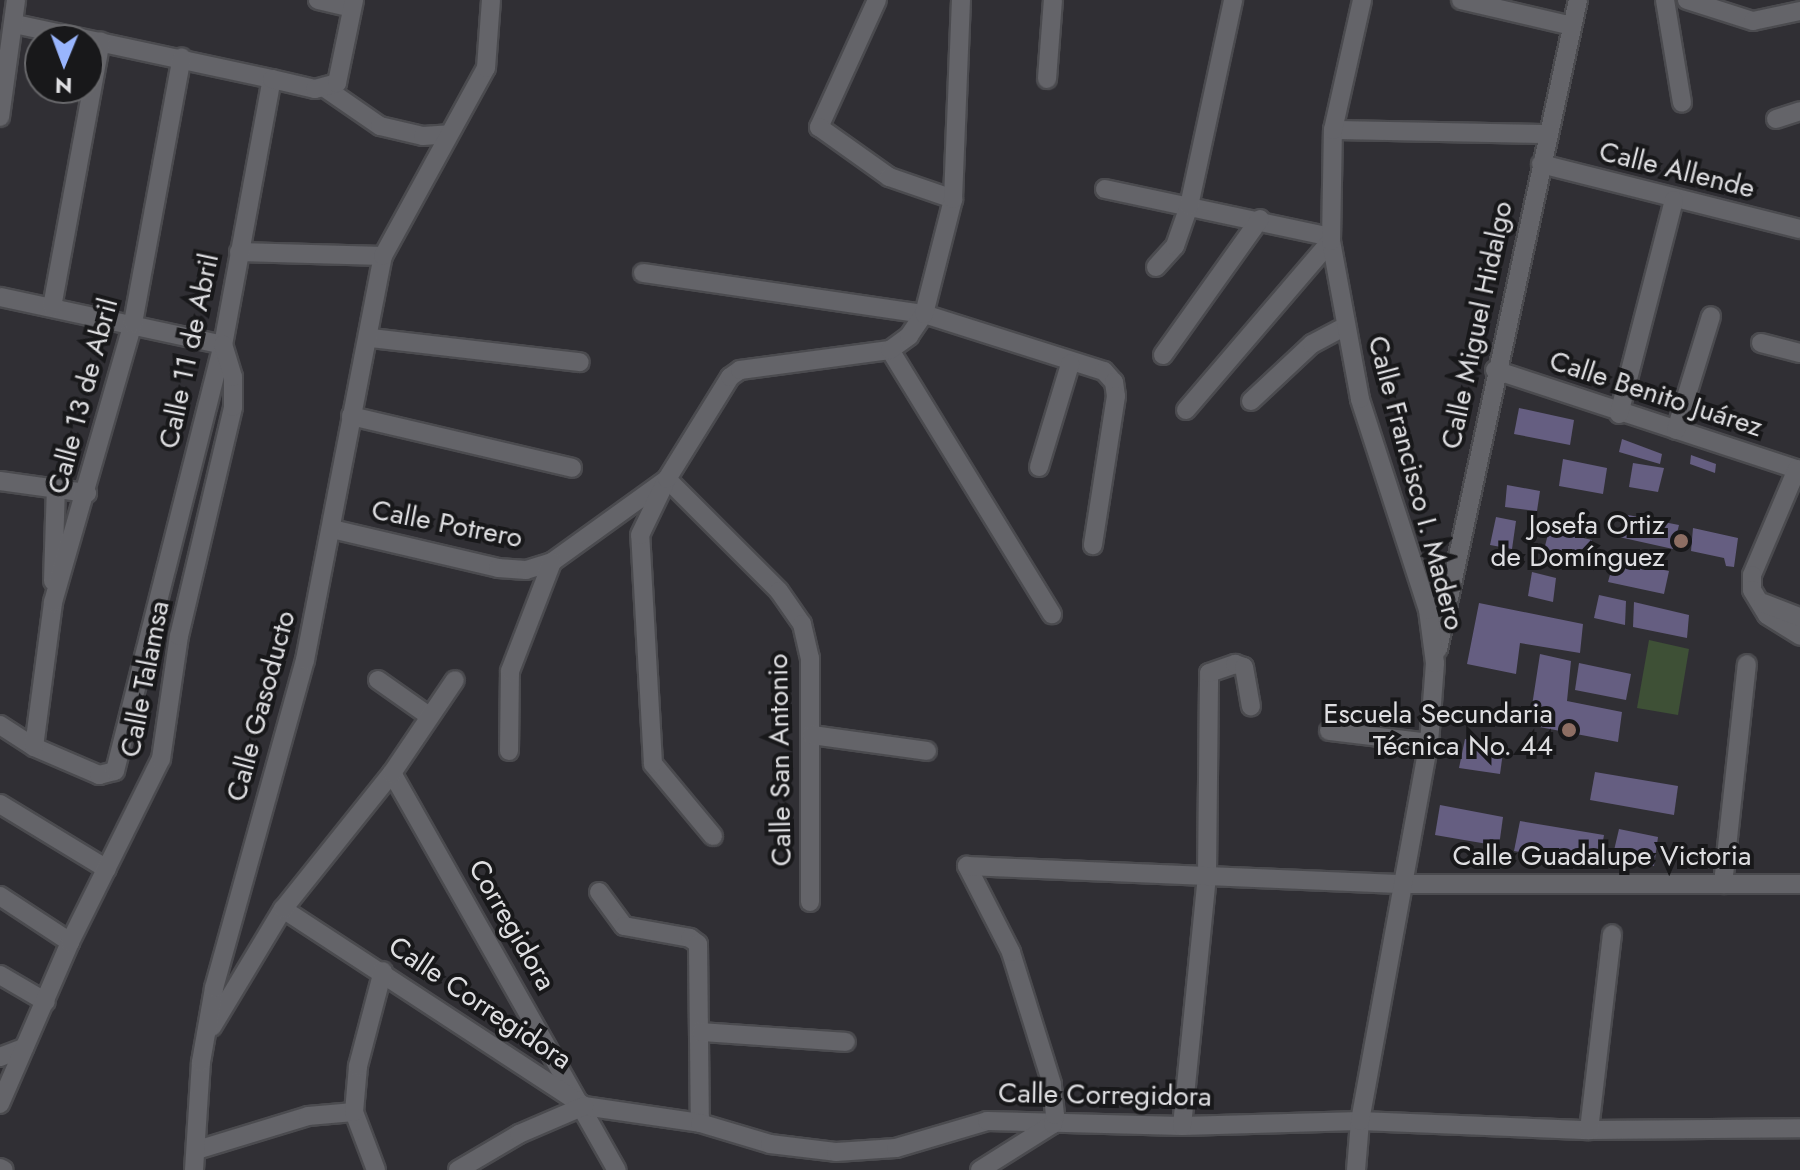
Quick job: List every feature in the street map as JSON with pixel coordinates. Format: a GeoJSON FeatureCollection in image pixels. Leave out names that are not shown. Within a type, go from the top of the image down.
{"type":"FeatureCollection","features":[{"type":"Feature","properties":{"kind":"street"},"geometry":{"type":"LineString","coordinates":[[0,117],[16,0]]}},
{"type":"Feature","properties":{"kind":"street"},"geometry":{"type":"LineString","coordinates":[[318,0],[353,4],[337,83],[325,88]]}},
{"type":"Feature","properties":{"kind":"street"},"geometry":{"type":"LineString","coordinates":[[239,252],[383,256],[486,68],[491,0]]}},
{"type":"Feature","properties":{"kind":"street"},"geometry":{"type":"LineString","coordinates":[[877,0],[819,127],[889,177],[953,199]]}},
{"type":"Feature","properties":{"kind":"street"},"geometry":{"type":"LineString","coordinates":[[713,836],[653,764],[638,550],[667,479],[723,386],[740,370],[890,350],[909,336],[924,314],[953,199],[961,0]]}},
{"type":"Feature","properties":{"kind":"street"},"geometry":{"type":"LineString","coordinates":[[1047,79],[1053,0]]}},
{"type":"Feature","properties":{"kind":"street"},"geometry":{"type":"LineString","coordinates":[[1156,267],[1175,246],[1189,206],[1233,0]]}},
{"type":"Feature","properties":{"kind":"street","name":"Calle Francisco I. Madero"},"geometry":{"type":"LineString","coordinates":[[1356,1170],[1360,1121],[1429,743],[1435,663],[1428,610],[1384,483],[1344,327],[1331,239],[1333,130],[1362,0]]}},
{"type":"Feature","properties":{"kind":"street"},"geometry":{"type":"LineString","coordinates":[[1461,0],[1572,26]]}},
{"type":"Feature","properties":{"kind":"street","name":"Calle Miguel Hidalgo"},"geometry":{"type":"LineString","coordinates":[[1435,663],[1495,370],[1578,0]]}},
{"type":"Feature","properties":{"kind":"street"},"geometry":{"type":"LineString","coordinates":[[1665,0],[1682,103]]}},
{"type":"Feature","properties":{"kind":"street"},"geometry":{"type":"LineString","coordinates":[[1687,0],[1753,21],[1800,11]]}},
{"type":"Feature","properties":{"kind":"street"},"geometry":{"type":"LineString","coordinates":[[15,24],[24,26]]}},
{"type":"Feature","properties":{"kind":"street"},"geometry":{"type":"LineString","coordinates":[[104,42],[325,88],[380,126],[423,136],[449,134]]}},
{"type":"Feature","properties":{"kind":"street","name":"Calle 13 de Abril"},"geometry":{"type":"LineString","coordinates":[[34,747],[53,602],[87,493],[133,323],[182,57]]}},
{"type":"Feature","properties":{"kind":"street","name":"Calle 11 de Abril"},"geometry":{"type":"LineString","coordinates":[[34,747],[108,776],[115,771],[223,345],[272,79]]}},
{"type":"Feature","properties":{"kind":"street"},"geometry":{"type":"LineString","coordinates":[[52,307],[89,104]]}},
{"type":"Feature","properties":{"kind":"street"},"geometry":{"type":"LineString","coordinates":[[1776,119],[1800,111]]}},
{"type":"Feature","properties":{"kind":"street"},"geometry":{"type":"LineString","coordinates":[[1333,130],[1546,134]]}},
{"type":"Feature","properties":{"kind":"street","name":"Calle Allende"},"geometry":{"type":"LineString","coordinates":[[1541,164],[1674,200],[1800,229]]}},
{"type":"Feature","properties":{"kind":"street"},"geometry":{"type":"LineString","coordinates":[[1105,189],[1260,219],[1331,239],[1186,410]]}},
{"type":"Feature","properties":{"kind":"street"},"geometry":{"type":"LineString","coordinates":[[1619,414],[1674,200]]}},
{"type":"Feature","properties":{"kind":"street"},"geometry":{"type":"LineString","coordinates":[[1163,355],[1260,219]]}},
{"type":"Feature","properties":{"kind":"street","name":"Calle Gasoducto"},"geometry":{"type":"LineString","coordinates":[[194,1170],[205,1040],[218,973],[305,660],[351,416],[371,338],[383,256]]}},
{"type":"Feature","properties":{"kind":"street"},"geometry":{"type":"LineString","coordinates":[[643,273],[924,314],[1070,364],[1104,371],[1114,382],[1093,545]]}},
{"type":"Feature","properties":{"kind":"street"},"geometry":{"type":"LineString","coordinates":[[0,297],[133,323],[223,345]]}},
{"type":"Feature","properties":{"kind":"street"},"geometry":{"type":"LineString","coordinates":[[1676,430],[1711,316]]}},
{"type":"Feature","properties":{"kind":"street"},"geometry":{"type":"LineString","coordinates":[[1251,401],[1312,344],[1344,327]]}},
{"type":"Feature","properties":{"kind":"street"},"geometry":{"type":"LineString","coordinates":[[371,338],[580,362]]}},
{"type":"Feature","properties":{"kind":"street"},"geometry":{"type":"LineString","coordinates":[[1761,343],[1800,353]]}},
{"type":"Feature","properties":{"kind":"street","name":"Calle Talamsa"},"geometry":{"type":"LineString","coordinates":[[0,1104],[70,942],[161,759],[179,636],[233,407],[233,377],[223,345]]}},
{"type":"Feature","properties":{"kind":"street"},"geometry":{"type":"LineString","coordinates":[[890,350],[1052,614]]}},
{"type":"Feature","properties":{"kind":"street"},"geometry":{"type":"LineString","coordinates":[[1039,467],[1070,364]]}},
{"type":"Feature","properties":{"kind":"street","name":"Calle Benito Juárez"},"geometry":{"type":"LineString","coordinates":[[1495,370],[1619,414],[1798,469]]}},
{"type":"Feature","properties":{"kind":"street"},"geometry":{"type":"LineString","coordinates":[[351,416],[572,468]]}},
{"type":"Feature","properties":{"kind":"street"},"geometry":{"type":"LineString","coordinates":[[1798,469],[1752,575],[1756,601],[1767,615],[1800,636]]}},
{"type":"Feature","properties":{"kind":"street","name":"Calle Potrero"},"geometry":{"type":"LineString","coordinates":[[332,529],[498,568],[526,570],[552,562],[667,479]]}},
{"type":"Feature","properties":{"kind":"street","name":"Calle San Antonio"},"geometry":{"type":"LineString","coordinates":[[667,479],[779,591],[802,624],[810,658],[810,902]]}},
{"type":"Feature","properties":{"kind":"street"},"geometry":{"type":"LineString","coordinates":[[0,481],[87,493]]}},
{"type":"Feature","properties":{"kind":"street"},"geometry":{"type":"LineString","coordinates":[[53,602],[56,488]]}},
{"type":"Feature","properties":{"kind":"street"},"geometry":{"type":"LineString","coordinates":[[509,751],[510,671],[552,562]]}},
{"type":"Feature","properties":{"kind":"street"},"geometry":{"type":"LineString","coordinates":[[1756,601],[1800,617]]}},
{"type":"Feature","properties":{"kind":"street"},"geometry":{"type":"LineString","coordinates":[[1723,884],[1747,664]]}},
{"type":"Feature","properties":{"kind":"street"},"geometry":{"type":"LineString","coordinates":[[1182,1126],[1207,874],[1208,683],[1215,668],[1244,667],[1251,706]]}},
{"type":"Feature","properties":{"kind":"street"},"geometry":{"type":"LineString","coordinates":[[378,680],[429,716]]}},
{"type":"Feature","properties":{"kind":"street"},"geometry":{"type":"LineString","coordinates":[[205,1040],[283,909],[392,773],[455,680]]}},
{"type":"Feature","properties":{"kind":"street"},"geometry":{"type":"LineString","coordinates":[[0,725],[34,747]]}},
{"type":"Feature","properties":{"kind":"street"},"geometry":{"type":"LineString","coordinates":[[1329,731],[1429,743]]}},
{"type":"Feature","properties":{"kind":"street"},"geometry":{"type":"LineString","coordinates":[[812,735],[927,751]]}},
{"type":"Feature","properties":{"kind":"street","name":"Corregidora"},"geometry":{"type":"LineString","coordinates":[[392,773],[584,1106],[617,1170]]}},
{"type":"Feature","properties":{"kind":"street"},"geometry":{"type":"LineString","coordinates":[[0,804],[107,869]]}},
{"type":"Feature","properties":{"kind":"street","name":"Calle Guadalupe Victoria"},"geometry":{"type":"LineString","coordinates":[[1053,1124],[1052,1084],[1011,952],[967,866],[1405,884],[1800,884]]}},
{"type":"Feature","properties":{"kind":"street"},"geometry":{"type":"LineString","coordinates":[[599,892],[624,926],[690,938],[698,944],[700,1123]]}},
{"type":"Feature","properties":{"kind":"street"},"geometry":{"type":"LineString","coordinates":[[0,896],[70,942]]}},
{"type":"Feature","properties":{"kind":"street","name":"Calle Corregidora"},"geometry":{"type":"LineString","coordinates":[[283,909],[383,971],[584,1106],[700,1123],[770,1144],[836,1152],[896,1148],[987,1121],[1182,1126],[1360,1121],[1589,1130],[1800,1128]]}},
{"type":"Feature","properties":{"kind":"street"},"geometry":{"type":"LineString","coordinates":[[1589,1130],[1612,934]]}},
{"type":"Feature","properties":{"kind":"street"},"geometry":{"type":"LineString","coordinates":[[376,1170],[354,1112],[358,1066],[383,971]]}},
{"type":"Feature","properties":{"kind":"street"},"geometry":{"type":"LineString","coordinates":[[0,975],[46,1002]]}},
{"type":"Feature","properties":{"kind":"street"},"geometry":{"type":"LineString","coordinates":[[701,1032],[846,1042]]}},
{"type":"Feature","properties":{"kind":"street"},"geometry":{"type":"LineString","coordinates":[[0,1057],[24,1048]]}},
{"type":"Feature","properties":{"kind":"street"},"geometry":{"type":"LineString","coordinates":[[458,1170],[519,1134],[584,1106]]}},
{"type":"Feature","properties":{"kind":"street"},"geometry":{"type":"LineString","coordinates":[[197,1150],[308,1116],[354,1112]]}},
{"type":"Feature","properties":{"kind":"street"},"geometry":{"type":"LineString","coordinates":[[980,1170],[1053,1124]]}},
{"type":"Feature","properties":{"kind":"green space"},"geometry":{"type":"Polygon","coordinates":[[[1649,640],[1689,649],[1678,715],[1637,708],[1649,640]]]}},
{"type":"Feature","properties":{"kind":"building"},"geometry":{"type":"Polygon","coordinates":[[[1519,408],[1574,420],[1570,445],[1514,434],[1519,408]]]}},
{"type":"Feature","properties":{"kind":"building"},"geometry":{"type":"Polygon","coordinates":[[[1622,439],[1662,454],[1660,464],[1619,452],[1622,439]]]}},
{"type":"Feature","properties":{"kind":"building"},"geometry":{"type":"Polygon","coordinates":[[[1691,455],[1716,464],[1715,473],[1690,464],[1691,455]]]}},
{"type":"Feature","properties":{"kind":"building"},"geometry":{"type":"Polygon","coordinates":[[[1563,459],[1607,468],[1603,494],[1559,486],[1563,459]]]}},
{"type":"Feature","properties":{"kind":"building"},"geometry":{"type":"Polygon","coordinates":[[[1633,463],[1664,468],[1658,492],[1629,487],[1633,463]]]}},
{"type":"Feature","properties":{"kind":"building"},"geometry":{"type":"Polygon","coordinates":[[[1507,485],[1540,491],[1537,511],[1505,507],[1507,485]]]}},
{"type":"Feature","properties":{"kind":"building"},"geometry":{"type":"Polygon","coordinates":[[[1623,514],[1679,525],[1673,549],[1619,537],[1623,514]]]}},
{"type":"Feature","properties":{"kind":"building"},"geometry":{"type":"Polygon","coordinates":[[[1496,517],[1516,521],[1512,549],[1490,545],[1496,517]]]}},
{"type":"Feature","properties":{"kind":"building"},"geometry":{"type":"Polygon","coordinates":[[[1693,528],[1738,538],[1734,567],[1726,566],[1724,558],[1691,551],[1693,528]]]}},
{"type":"Feature","properties":{"kind":"building"},"geometry":{"type":"Polygon","coordinates":[[[1549,530],[1592,540],[1588,564],[1543,554],[1549,530]]]}},
{"type":"Feature","properties":{"kind":"building"},"geometry":{"type":"Polygon","coordinates":[[[1614,560],[1669,571],[1664,594],[1608,582],[1614,560]]]}},
{"type":"Feature","properties":{"kind":"building"},"geometry":{"type":"Polygon","coordinates":[[[1532,572],[1556,578],[1553,602],[1528,596],[1532,572]]]}},
{"type":"Feature","properties":{"kind":"building"},"geometry":{"type":"Polygon","coordinates":[[[1599,595],[1626,601],[1625,625],[1594,618],[1599,595]]]}},
{"type":"Feature","properties":{"kind":"building"},"geometry":{"type":"Polygon","coordinates":[[[1634,602],[1689,615],[1687,638],[1633,627],[1634,602]]]}},
{"type":"Feature","properties":{"kind":"building"},"geometry":{"type":"Polygon","coordinates":[[[1479,603],[1583,624],[1580,653],[1520,643],[1516,674],[1467,664],[1479,603]]]}},
{"type":"Feature","properties":{"kind":"building"},"geometry":{"type":"Polygon","coordinates":[[[1540,654],[1571,661],[1567,701],[1622,712],[1618,742],[1529,725],[1540,654]]]}},
{"type":"Feature","properties":{"kind":"building"},"geometry":{"type":"Polygon","coordinates":[[[1579,663],[1631,674],[1626,700],[1575,690],[1579,663]]]}},
{"type":"Feature","properties":{"kind":"building"},"geometry":{"type":"Polygon","coordinates":[[[1465,739],[1504,745],[1500,774],[1459,768],[1465,739]]]}},
{"type":"Feature","properties":{"kind":"building"},"geometry":{"type":"Polygon","coordinates":[[[1595,772],[1678,786],[1674,815],[1590,800],[1595,772]]]}},
{"type":"Feature","properties":{"kind":"building"},"geometry":{"type":"Polygon","coordinates":[[[1440,805],[1503,817],[1499,846],[1435,835],[1440,805]]]}},
{"type":"Feature","properties":{"kind":"building"},"geometry":{"type":"Polygon","coordinates":[[[1520,821],[1604,835],[1599,865],[1514,851],[1520,821]]]}},
{"type":"Feature","properties":{"kind":"building"},"geometry":{"type":"Polygon","coordinates":[[[1619,829],[1658,837],[1654,866],[1612,859],[1619,829]]]}},
{"type":"Feature","properties":{"kind":"place","name":"Josefa Ortiz de Domínguez"},"geometry":{"type":"Point","coordinates":[1681,541]}},
{"type":"Feature","properties":{"kind":"place","name":"Escuela Secundaria Técnica No. 44"},"geometry":{"type":"Point","coordinates":[1569,730]}}]}
